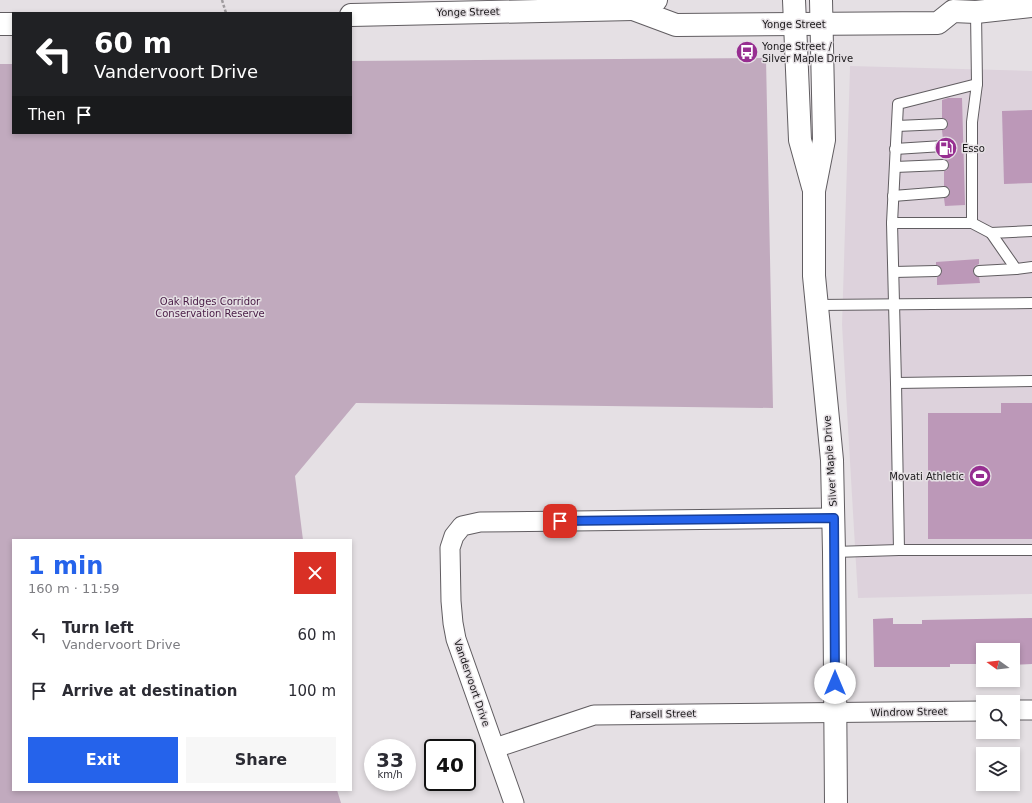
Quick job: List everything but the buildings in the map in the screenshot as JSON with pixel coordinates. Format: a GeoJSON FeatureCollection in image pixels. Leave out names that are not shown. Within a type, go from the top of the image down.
{"type":"FeatureCollection","features":[{"type":"Feature","properties":{"kind":"street","name":"Yonge Street"},"geometry":{"type":"LineString","coordinates":[[352,15],[633,9],[656,0]]}},
{"type":"Feature","properties":{"kind":"street","name":"Silver Maple Drive"},"geometry":{"type":"LineString","coordinates":[[794,0],[800,140],[814,191]]}},
{"type":"Feature","properties":{"kind":"street","name":"Silver Maple Drive"},"geometry":{"type":"LineString","coordinates":[[821,0],[824,140],[814,191],[814,276],[832,460],[834,518],[836,803]]}},
{"type":"Feature","properties":{"kind":"street","name":"Yonge Street"},"geometry":{"type":"LineString","coordinates":[[633,9],[676,25],[822,24],[938,23],[948,6],[976,12],[1032,6]]}},
{"type":"Feature","properties":{"kind":"street"},"geometry":{"type":"LineString","coordinates":[[0,24],[12,24]]}},
{"type":"Feature","properties":{"kind":"street","name":"Vandervoort Drive"},"geometry":{"type":"LineString","coordinates":[[514,803],[456,639],[451,601],[450,548],[454,536],[462,526],[480,522],[834,518]]}},
{"type":"Feature","properties":{"kind":"street"},"geometry":{"type":"LineString","coordinates":[[1020,710],[1032,710]]}},
{"type":"Feature","properties":{"kind":"street","name":"Windrow Street"},"geometry":{"type":"LineString","coordinates":[[836,713],[976,711]]}},
{"type":"Feature","properties":{"kind":"street","name":"Parsell Street"},"geometry":{"type":"LineString","coordinates":[[495,748],[594,715],[836,713]]}},
{"type":"Feature","properties":{"kind":"lane"},"geometry":{"type":"LineString","coordinates":[[972,223],[969,190],[967,123],[977,84],[976,12]]}},
{"type":"Feature","properties":{"kind":"lane"},"geometry":{"type":"LineString","coordinates":[[899,550],[895,304],[892,223],[898,104],[977,84]]}},
{"type":"Feature","properties":{"kind":"lane"},"geometry":{"type":"LineString","coordinates":[[897,126],[942,124]]}},
{"type":"Feature","properties":{"kind":"lane"},"geometry":{"type":"LineString","coordinates":[[895,149],[943,146]]}},
{"type":"Feature","properties":{"kind":"lane"},"geometry":{"type":"LineString","coordinates":[[895,167],[944,165]]}},
{"type":"Feature","properties":{"kind":"lane"},"geometry":{"type":"LineString","coordinates":[[893,196],[944,192]]}},
{"type":"Feature","properties":{"kind":"lane"},"geometry":{"type":"LineString","coordinates":[[892,223],[972,223],[991,233],[1016,269]]}},
{"type":"Feature","properties":{"kind":"lane"},"geometry":{"type":"LineString","coordinates":[[991,233],[1032,231]]}},
{"type":"Feature","properties":{"kind":"lane"},"geometry":{"type":"LineString","coordinates":[[979,271],[1032,267]]}},
{"type":"Feature","properties":{"kind":"lane"},"geometry":{"type":"LineString","coordinates":[[894,272],[936,271]]}},
{"type":"Feature","properties":{"kind":"lane"},"geometry":{"type":"LineString","coordinates":[[817,305],[1032,303]]}},
{"type":"Feature","properties":{"kind":"lane"},"geometry":{"type":"LineString","coordinates":[[896,382],[1032,381]]}},
{"type":"Feature","properties":{"kind":"lane"},"geometry":{"type":"LineString","coordinates":[[834,552],[899,550],[1032,550]]}},
{"type":"Feature","properties":{"kind":"path"},"geometry":{"type":"LineString","coordinates":[[222,0],[226,12]]}},
{"type":"Feature","properties":{"kind":"shaded area"},"geometry":{"type":"Polygon","coordinates":[[[850,66],[1032,71],[1032,594],[858,598],[842,325],[850,66]]]}},
{"type":"Feature","properties":{"kind":"green space","name":"Oak Ridges Corridor Conservation Reserve"},"geometry":{"type":"Polygon","coordinates":[[[766,58],[773,408],[356,403],[295,476],[303,539],[12,539],[12,791],[337,791],[341,803],[0,803],[0,64],[12,64],[12,134],[352,134],[352,61],[766,58]]]}},
{"type":"Feature","properties":{"kind":"place","name":"Yonge Street / Silver Maple Drive"},"geometry":{"type":"Point","coordinates":[747,52]}},
{"type":"Feature","properties":{"kind":"place","name":"Esso"},"geometry":{"type":"Point","coordinates":[946,148]}},
{"type":"Feature","properties":{"kind":"place","name":"Movati Athletic"},"geometry":{"type":"Point","coordinates":[980,476]}},
{"type":"Feature","properties":{"kind":"route"},"geometry":{"type":"LineString","coordinates":[[560,521],[834,518],[835,683]]}}]}
